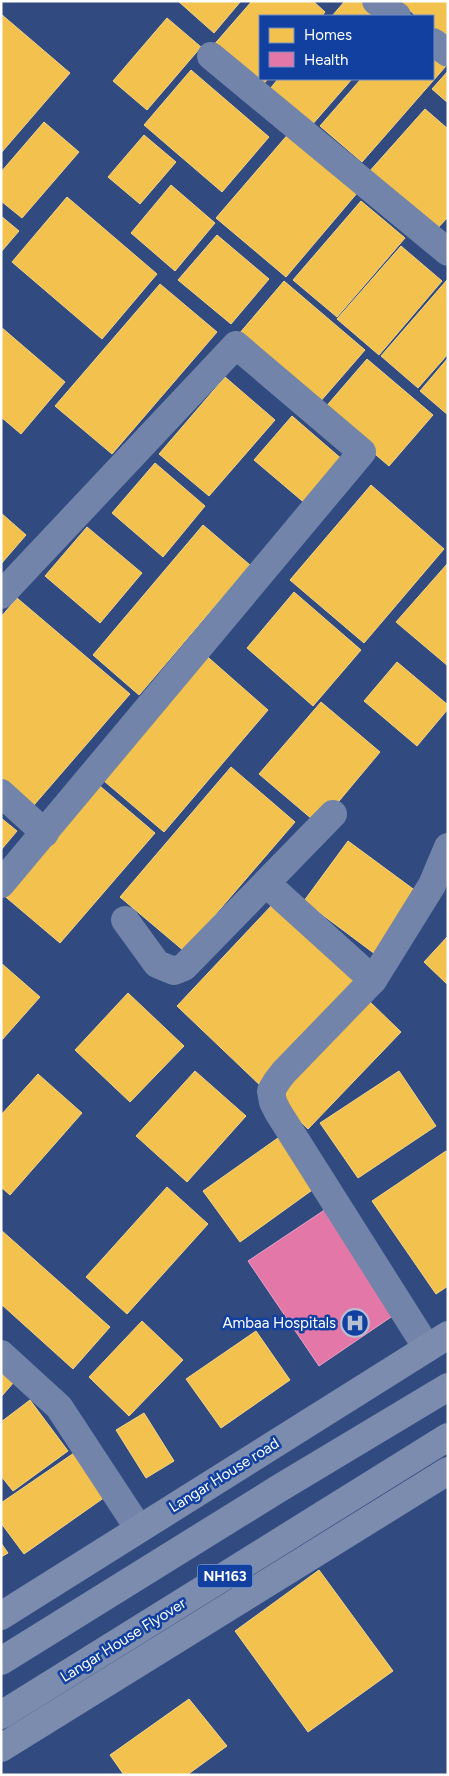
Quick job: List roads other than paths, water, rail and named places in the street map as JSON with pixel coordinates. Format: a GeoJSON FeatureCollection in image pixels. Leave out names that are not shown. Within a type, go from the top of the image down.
{"type":"FeatureCollection","features":[{"type":"Feature","properties":{"kind":"main road","name":"Langar House road"},"geometry":{"type":"LineString","coordinates":[[1,1616],[437,1341]]}},
{"type":"Feature","properties":{"kind":"main road","name":"NH163"},"geometry":{"type":"LineString","coordinates":[[1,1661],[269,1494],[448,1387]]}},
{"type":"Feature","properties":{"kind":"main road","name":"Langar House Flyover"},"geometry":{"type":"LineString","coordinates":[[1,1715],[448,1437]]}},
{"type":"Feature","properties":{"kind":"main road"},"geometry":{"type":"LineString","coordinates":[[1,1748],[448,1471]]}},
{"type":"Feature","properties":{"kind":"street"},"geometry":{"type":"LineString","coordinates":[[376,1],[396,15]]}},
{"type":"Feature","properties":{"kind":"street"},"geometry":{"type":"LineString","coordinates":[[434,43],[448,53]]}},
{"type":"Feature","properties":{"kind":"street"},"geometry":{"type":"LineString","coordinates":[[211,56],[448,252]]}},
{"type":"Feature","properties":{"kind":"street"},"geometry":{"type":"LineString","coordinates":[[1,595],[236,345],[362,452],[1,884]]}},
{"type":"Feature","properties":{"kind":"street"},"geometry":{"type":"LineString","coordinates":[[1,793],[45,833]]}},
{"type":"Feature","properties":{"kind":"street"},"geometry":{"type":"LineString","coordinates":[[125,920],[157,964],[174,971],[184,967],[267,884],[333,814]]}},
{"type":"Feature","properties":{"kind":"street"},"geometry":{"type":"LineString","coordinates":[[437,1341],[273,1102],[271,1091],[284,1072],[373,980],[432,886],[448,847]]}},
{"type":"Feature","properties":{"kind":"street"},"geometry":{"type":"LineString","coordinates":[[267,884],[373,980]]}},
{"type":"Feature","properties":{"kind":"street"},"geometry":{"type":"LineString","coordinates":[[1,1354],[59,1407],[139,1529]]}},
{"type":"Feature","properties":{"kind":"place","name":"Ambaa Hospitals"},"geometry":{"type":"Point","coordinates":[355,1323]}}]}
